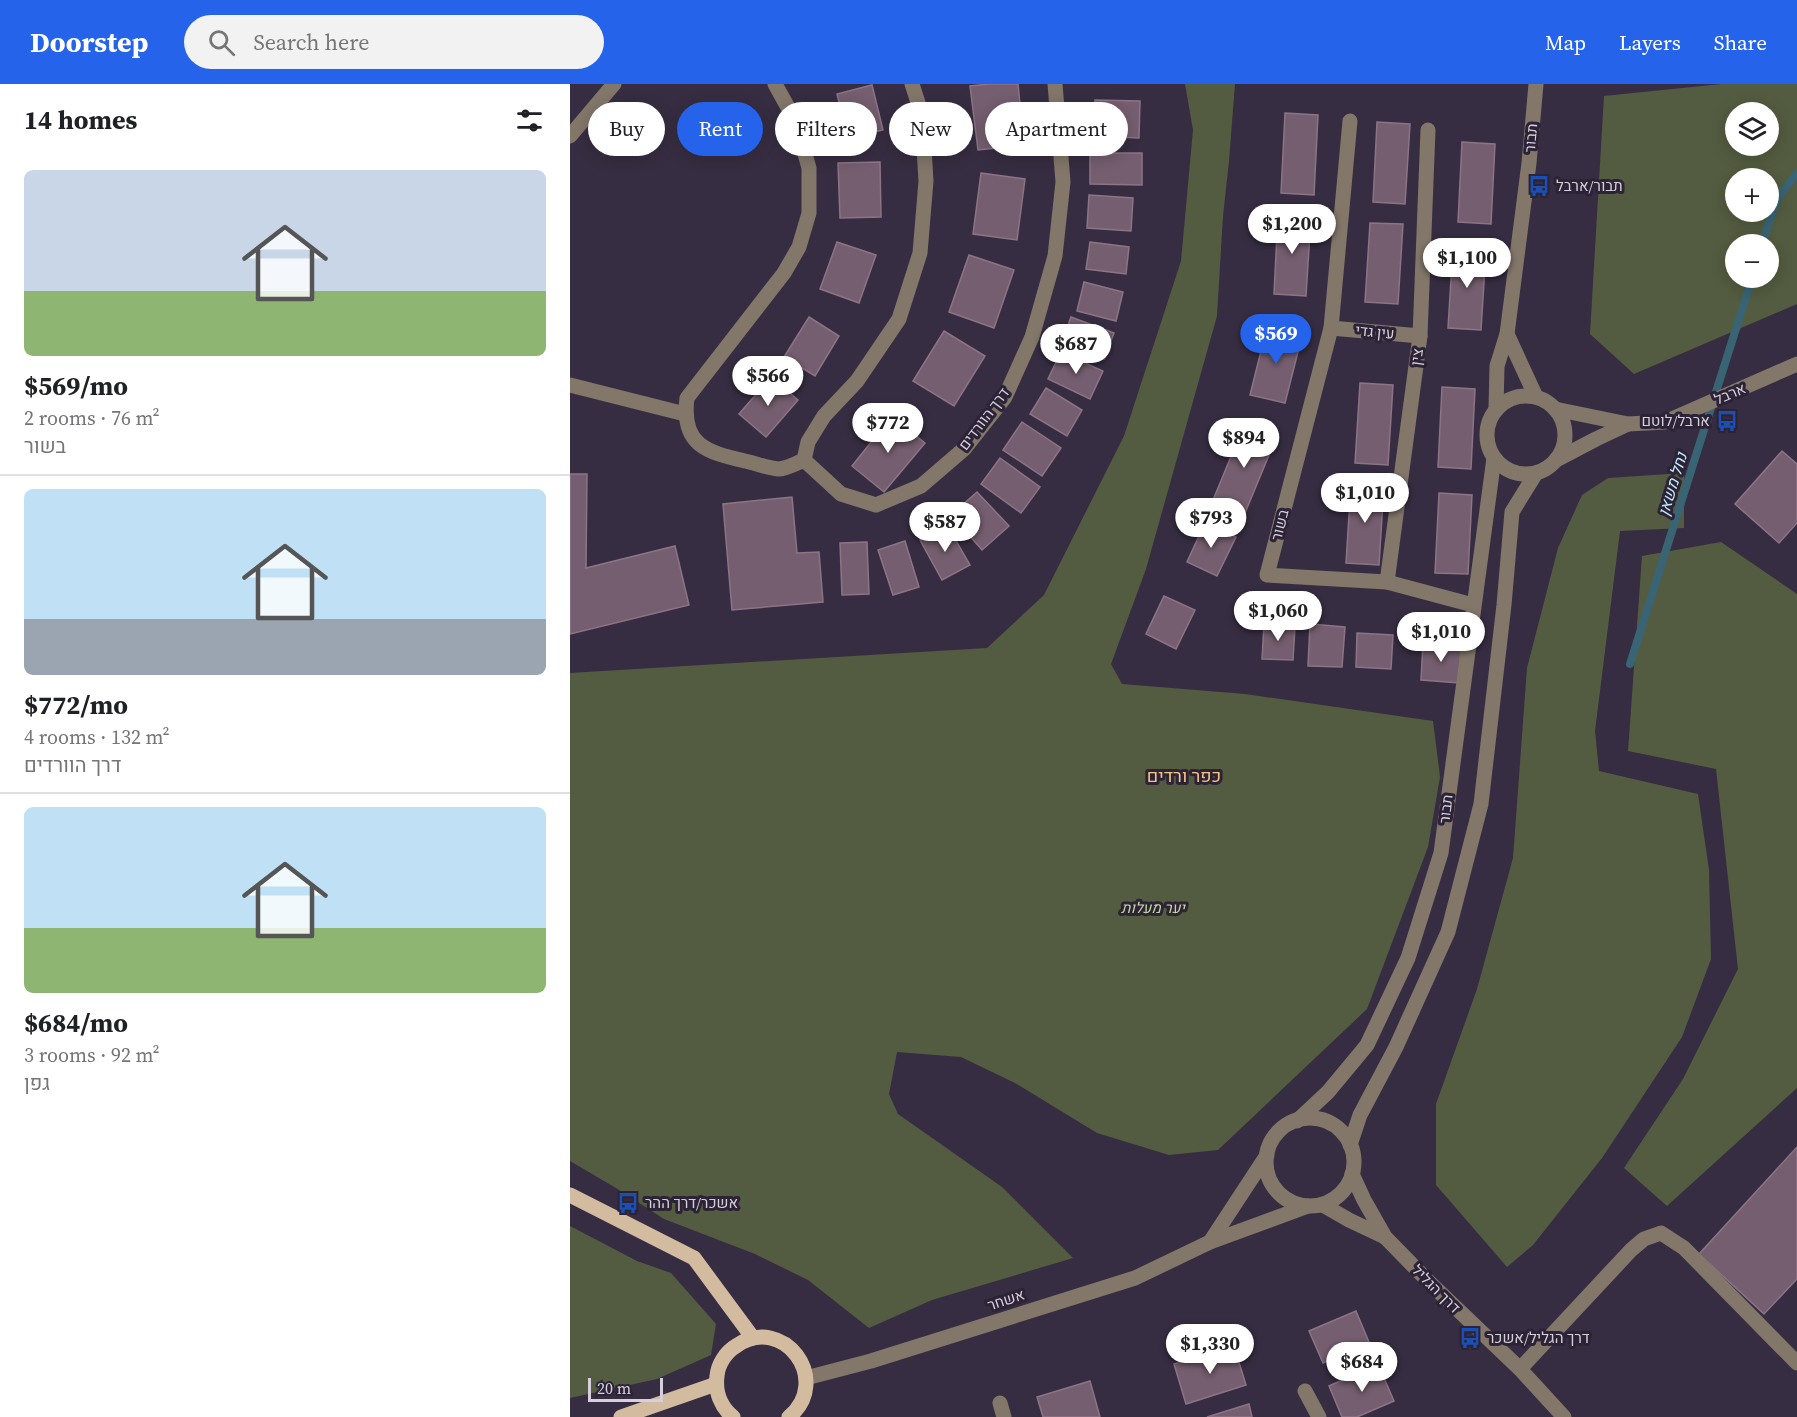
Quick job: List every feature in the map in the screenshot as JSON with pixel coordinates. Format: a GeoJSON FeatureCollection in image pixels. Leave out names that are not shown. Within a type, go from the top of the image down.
{"type":"FeatureCollection","features":[{"type":"Feature","properties":{"kind":"main road"},"geometry":{"type":"LineString","coordinates":[[570,1195],[694,1258],[753,1338]]}},
{"type":"Feature","properties":{"kind":"main road"},"geometry":{"type":"LineString","coordinates":[[733,1417],[718,1396],[716,1384],[722,1359],[730,1349],[741,1342],[768,1337],[783,1342],[795,1351],[803,1364],[806,1392],[800,1405],[789,1417]]}},
{"type":"Feature","properties":{"kind":"main road"},"geometry":{"type":"LineString","coordinates":[[621,1417],[716,1384]]}},
{"type":"Feature","properties":{"kind":"street"},"geometry":{"type":"LineString","coordinates":[[570,136],[614,84]]}},
{"type":"Feature","properties":{"kind":"street"},"geometry":{"type":"LineString","coordinates":[[775,84],[796,122],[809,168],[809,213],[799,247],[784,273],[687,398],[685,414],[690,431],[699,445],[717,454],[779,469],[804,460],[808,442],[824,416],[857,381],[899,318],[920,253],[926,181],[922,115],[912,84]]}},
{"type":"Feature","properties":{"kind":"street","name":"דרך הוורדים"},"geometry":{"type":"LineString","coordinates":[[804,460],[841,494],[876,505],[921,486],[964,449],[1005,397],[1032,337],[1055,256],[1063,182],[1055,84]]}},
{"type":"Feature","properties":{"kind":"street","name":"תבור"},"geometry":{"type":"LineString","coordinates":[[1496,409],[1497,366],[1508,334],[1529,163],[1536,84]]}},
{"type":"Feature","properties":{"kind":"street","name":"בשור"},"geometry":{"type":"LineString","coordinates":[[1350,121],[1331,328],[1267,575],[1387,582]]}},
{"type":"Feature","properties":{"kind":"street","name":"צין"},"geometry":{"type":"LineString","coordinates":[[1387,582],[1420,336],[1428,130]]}},
{"type":"Feature","properties":{"kind":"street","name":"עין גדי"},"geometry":{"type":"LineString","coordinates":[[1331,328],[1420,336]]}},
{"type":"Feature","properties":{"kind":"street","name":"תבור"},"geometry":{"type":"LineString","coordinates":[[1508,334],[1522,371],[1536,397]]}},
{"type":"Feature","properties":{"kind":"street","name":"ארבל"},"geometry":{"type":"LineString","coordinates":[[1555,409],[1628,424],[1665,422],[1794,371]]}},
{"type":"Feature","properties":{"kind":"street"},"geometry":{"type":"LineString","coordinates":[[570,385],[685,414]]}},
{"type":"Feature","properties":{"kind":"street"},"geometry":{"type":"LineString","coordinates":[[1519,396],[1545,400],[1555,409],[1562,418],[1565,440],[1562,451],[1547,468],[1536,473],[1513,472],[1494,458],[1488,446],[1486,433],[1489,420],[1496,409],[1519,396]]}},
{"type":"Feature","properties":{"kind":"street","name":"ארבל"},"geometry":{"type":"LineString","coordinates":[[1556,460],[1628,424]]}},
{"type":"Feature","properties":{"kind":"street","name":"תבור"},"geometry":{"type":"LineString","coordinates":[[1297,1121],[1328,1092],[1367,1044],[1408,958],[1441,853],[1494,458]]}},
{"type":"Feature","properties":{"kind":"street","name":"תבור"},"geometry":{"type":"LineString","coordinates":[[1350,1145],[1360,1115],[1396,1047],[1448,932],[1480,804],[1504,605],[1512,512],[1536,473]]}},
{"type":"Feature","properties":{"kind":"street"},"geometry":{"type":"LineString","coordinates":[[1387,582],[1473,605]]}},
{"type":"Feature","properties":{"kind":"street"},"geometry":{"type":"LineString","coordinates":[[1310,1118],[1323,1120],[1334,1125],[1344,1134],[1350,1145],[1354,1160],[1352,1174],[1346,1187],[1337,1197],[1316,1205],[1293,1203],[1275,1189],[1269,1178],[1266,1167],[1270,1144],[1286,1126],[1297,1121],[1310,1118]]}},
{"type":"Feature","properties":{"kind":"street"},"geometry":{"type":"LineString","coordinates":[[1210,1242],[1267,1155]]}},
{"type":"Feature","properties":{"kind":"street","name":"דרך הגליל"},"geometry":{"type":"LineString","coordinates":[[1352,1174],[1385,1237],[1520,1370],[1564,1417]]}},
{"type":"Feature","properties":{"kind":"street","name":"דרך הגליל"},"geometry":{"type":"LineString","coordinates":[[1316,1205],[1385,1237]]}},
{"type":"Feature","properties":{"kind":"street","name":"אשחר"},"geometry":{"type":"LineString","coordinates":[[806,1378],[871,1361],[1135,1278],[1210,1242],[1316,1205]]}},
{"type":"Feature","properties":{"kind":"street"},"geometry":{"type":"LineString","coordinates":[[1520,1370],[1630,1250],[1644,1239],[1661,1233],[1684,1248],[1797,1363]]}},
{"type":"Feature","properties":{"kind":"street"},"geometry":{"type":"LineString","coordinates":[[1305,1391],[1319,1417]]}},
{"type":"Feature","properties":{"kind":"green space","name":"יער מעלות"},"geometry":{"type":"Polygon","coordinates":[[[1185,84],[1235,84],[1217,316],[1146,569],[1111,664],[1122,684],[1245,694],[1433,721],[1440,777],[1428,847],[1367,1009],[1218,1150],[1169,1155],[1097,1133],[1015,1083],[961,1057],[897,1052],[889,1094],[898,1114],[1002,1187],[1073,1258],[932,1300],[869,1328],[808,1280],[755,1254],[664,1219],[570,1161],[570,673],[987,648],[1044,595],[1124,436],[1181,261],[1193,130],[1185,84]]]}},
{"type":"Feature","properties":{"kind":"green space"},"geometry":{"type":"Polygon","coordinates":[[[1721,84],[1797,84],[1797,304],[1634,374],[1590,334],[1604,96],[1721,84]]]}},
{"type":"Feature","properties":{"kind":"green space"},"geometry":{"type":"Polygon","coordinates":[[[1684,473],[1684,528],[1620,531],[1595,731],[1599,771],[1698,794],[1709,870],[1711,959],[1682,1037],[1602,1158],[1533,1245],[1507,1267],[1436,1185],[1436,1104],[1477,989],[1513,858],[1527,668],[1558,548],[1582,495],[1608,478],[1684,473]]]}},
{"type":"Feature","properties":{"kind":"green space"},"geometry":{"type":"Polygon","coordinates":[[[1721,542],[1797,594],[1797,1088],[1667,1206],[1624,1168],[1683,1079],[1738,969],[1716,769],[1628,751],[1642,556],[1721,542]]]}},
{"type":"Feature","properties":{"kind":"green space"},"geometry":{"type":"Polygon","coordinates":[[[570,1226],[637,1261],[671,1273],[716,1324],[711,1355],[657,1379],[570,1398],[570,1226]]]}},
{"type":"Feature","properties":{"kind":"building"},"geometry":{"type":"Polygon","coordinates":[[[1018,84],[1020,102],[985,102],[985,149],[978,150],[970,86],[1018,84]]]}},
{"type":"Feature","properties":{"kind":"building"},"geometry":{"type":"Polygon","coordinates":[[[872,85],[876,102],[839,102],[837,94],[872,85]]]}},
{"type":"Feature","properties":{"kind":"building"},"geometry":{"type":"Polygon","coordinates":[[[1095,100],[1140,101],[1139,138],[1128,138],[1128,102],[1095,102],[1095,100]]]}},
{"type":"Feature","properties":{"kind":"building"},"geometry":{"type":"Polygon","coordinates":[[[877,105],[883,130],[877,131],[877,105]]]}},
{"type":"Feature","properties":{"kind":"building"},"geometry":{"type":"Polygon","coordinates":[[[1285,113],[1318,115],[1314,195],[1281,193],[1285,113]]]}},
{"type":"Feature","properties":{"kind":"building"},"geometry":{"type":"Polygon","coordinates":[[[1377,122],[1410,124],[1405,204],[1373,202],[1377,122]]]}},
{"type":"Feature","properties":{"kind":"building"},"geometry":{"type":"Polygon","coordinates":[[[1462,142],[1495,144],[1491,224],[1458,222],[1462,142]]]}},
{"type":"Feature","properties":{"kind":"building"},"geometry":{"type":"Polygon","coordinates":[[[1128,153],[1142,153],[1142,185],[1090,184],[1090,156],[1128,156],[1128,153]]]}},
{"type":"Feature","properties":{"kind":"building"},"geometry":{"type":"Polygon","coordinates":[[[880,162],[881,217],[840,218],[838,163],[880,162]]]}},
{"type":"Feature","properties":{"kind":"building"},"geometry":{"type":"Polygon","coordinates":[[[981,173],[1025,179],[1017,240],[973,234],[981,173]]]}},
{"type":"Feature","properties":{"kind":"building"},"geometry":{"type":"Polygon","coordinates":[[[1089,195],[1133,198],[1131,231],[1087,228],[1089,195]]]}},
{"type":"Feature","properties":{"kind":"building"},"geometry":{"type":"Polygon","coordinates":[[[1278,214],[1311,216],[1306,296],[1274,294],[1278,214]]]}},
{"type":"Feature","properties":{"kind":"building"},"geometry":{"type":"Polygon","coordinates":[[[1370,223],[1403,224],[1398,304],[1365,302],[1370,223]]]}},
{"type":"Feature","properties":{"kind":"building"},"geometry":{"type":"Polygon","coordinates":[[[837,242],[876,255],[859,303],[820,289],[837,242]]]}},
{"type":"Feature","properties":{"kind":"building"},"geometry":{"type":"Polygon","coordinates":[[[1090,242],[1129,247],[1126,274],[1086,269],[1090,242]]]}},
{"type":"Feature","properties":{"kind":"building"},"geometry":{"type":"Polygon","coordinates":[[[1453,248],[1486,250],[1481,330],[1448,328],[1453,248]]]}},
{"type":"Feature","properties":{"kind":"building"},"geometry":{"type":"Polygon","coordinates":[[[969,255],[1014,270],[994,328],[949,312],[969,255]]]}},
{"type":"Feature","properties":{"kind":"building"},"geometry":{"type":"Polygon","coordinates":[[[1084,282],[1123,292],[1116,321],[1077,311],[1084,282]]]}},
{"type":"Feature","properties":{"kind":"building"},"geometry":{"type":"Polygon","coordinates":[[[809,317],[839,336],[815,376],[784,357],[809,317]]]}},
{"type":"Feature","properties":{"kind":"building"},"geometry":{"type":"Polygon","coordinates":[[[1071,317],[1114,333],[1104,359],[1061,344],[1071,317]]]}},
{"type":"Feature","properties":{"kind":"building"},"geometry":{"type":"Polygon","coordinates":[[[1267,327],[1302,336],[1285,403],[1250,395],[1267,327]]]}},
{"type":"Feature","properties":{"kind":"building"},"geometry":{"type":"Polygon","coordinates":[[[944,331],[985,356],[954,406],[913,381],[944,331]]]}},
{"type":"Feature","properties":{"kind":"building"},"geometry":{"type":"Polygon","coordinates":[[[1061,352],[1103,371],[1090,399],[1048,379],[1061,352]]]}},
{"type":"Feature","properties":{"kind":"building"},"geometry":{"type":"Polygon","coordinates":[[[771,377],[798,400],[766,437],[739,414],[771,377]]]}},
{"type":"Feature","properties":{"kind":"building"},"geometry":{"type":"Polygon","coordinates":[[[1360,383],[1393,385],[1388,465],[1355,463],[1360,383]]]}},
{"type":"Feature","properties":{"kind":"building"},"geometry":{"type":"Polygon","coordinates":[[[1442,387],[1475,389],[1471,469],[1438,467],[1442,387]]]}},
{"type":"Feature","properties":{"kind":"building"},"geometry":{"type":"Polygon","coordinates":[[[1046,388],[1082,410],[1067,436],[1030,414],[1046,388]]]}},
{"type":"Feature","properties":{"kind":"building"},"geometry":{"type":"Polygon","coordinates":[[[892,416],[925,443],[884,492],[852,466],[892,416]]]}},
{"type":"Feature","properties":{"kind":"building"},"geometry":{"type":"Polygon","coordinates":[[[1022,422],[1061,448],[1042,476],[1003,450],[1022,422]]]}},
{"type":"Feature","properties":{"kind":"building"},"geometry":{"type":"Polygon","coordinates":[[[1244,425],[1276,438],[1245,513],[1213,500],[1244,425]]]}},
{"type":"Feature","properties":{"kind":"building"},"geometry":{"type":"Polygon","coordinates":[[[1782,451],[1797,464],[1797,523],[1779,543],[1735,504],[1782,451]]]}},
{"type":"Feature","properties":{"kind":"building"},"geometry":{"type":"Polygon","coordinates":[[[1000,458],[1040,487],[1021,513],[981,484],[1000,458]]]}},
{"type":"Feature","properties":{"kind":"building"},"geometry":{"type":"Polygon","coordinates":[[[570,474],[587,474],[586,568],[675,546],[689,605],[570,634],[570,474]]]}},
{"type":"Feature","properties":{"kind":"building"},"geometry":{"type":"Polygon","coordinates":[[[1351,483],[1384,485],[1379,565],[1346,563],[1351,483]]]}},
{"type":"Feature","properties":{"kind":"building"},"geometry":{"type":"Polygon","coordinates":[[[977,492],[1009,526],[982,550],[951,515],[977,492]]]}},
{"type":"Feature","properties":{"kind":"building"},"geometry":{"type":"Polygon","coordinates":[[[1439,493],[1472,495],[1468,574],[1435,573],[1439,493]]]}},
{"type":"Feature","properties":{"kind":"building"},"geometry":{"type":"Polygon","coordinates":[[[792,497],[797,553],[819,552],[823,602],[732,610],[723,504],[792,497]]]}},
{"type":"Feature","properties":{"kind":"building"},"geometry":{"type":"Polygon","coordinates":[[[1205,523],[1236,537],[1217,576],[1187,562],[1205,523]]]}},
{"type":"Feature","properties":{"kind":"building"},"geometry":{"type":"Polygon","coordinates":[[[947,525],[970,565],[942,580],[920,540],[947,525]]]}},
{"type":"Feature","properties":{"kind":"building"},"geometry":{"type":"Polygon","coordinates":[[[905,541],[919,587],[893,595],[878,550],[905,541]]]}},
{"type":"Feature","properties":{"kind":"building"},"geometry":{"type":"Polygon","coordinates":[[[867,542],[869,594],[842,595],[840,543],[867,542]]]}},
{"type":"Feature","properties":{"kind":"building"},"geometry":{"type":"Polygon","coordinates":[[[1164,596],[1195,610],[1176,649],[1146,634],[1164,596]]]}},
{"type":"Feature","properties":{"kind":"building"},"geometry":{"type":"Polygon","coordinates":[[[1264,624],[1295,626],[1293,660],[1262,659],[1264,624]]]}},
{"type":"Feature","properties":{"kind":"building"},"geometry":{"type":"Polygon","coordinates":[[[1310,624],[1345,627],[1342,667],[1308,666],[1310,624]]]}},
{"type":"Feature","properties":{"kind":"building"},"geometry":{"type":"Polygon","coordinates":[[[1357,633],[1393,635],[1391,669],[1356,667],[1357,633]]]}},
{"type":"Feature","properties":{"kind":"building"},"geometry":{"type":"Polygon","coordinates":[[[1423,643],[1461,645],[1459,683],[1421,680],[1423,643]]]}},
{"type":"Feature","properties":{"kind":"building"},"geometry":{"type":"Polygon","coordinates":[[[1797,1147],[1797,1279],[1764,1314],[1699,1254],[1797,1147]]]}},
{"type":"Feature","properties":{"kind":"building"},"geometry":{"type":"Polygon","coordinates":[[[1356,1311],[1369,1342],[1323,1363],[1309,1331],[1356,1311]]]}},
{"type":"Feature","properties":{"kind":"building"},"geometry":{"type":"Polygon","coordinates":[[[1234,1346],[1246,1385],[1186,1404],[1174,1364],[1234,1346]]]}},
{"type":"Feature","properties":{"kind":"building"},"geometry":{"type":"Polygon","coordinates":[[[1378,1364],[1394,1401],[1357,1417],[1342,1417],[1329,1386],[1378,1364]]]}},
{"type":"Feature","properties":{"kind":"building"},"geometry":{"type":"Polygon","coordinates":[[[1090,1381],[1100,1417],[1043,1417],[1037,1397],[1090,1381]]]}},
{"type":"Feature","properties":{"kind":"building"},"geometry":{"type":"Polygon","coordinates":[[[1249,1404],[1252,1417],[1207,1417],[1249,1404]]]}},
{"type":"Feature","properties":{"kind":"waterway","name":"נחל משאן"},"geometry":{"type":"LineString","coordinates":[[1765,234],[1777,199],[1797,173]]}},
{"type":"Feature","properties":{"kind":"waterway","name":"נחל משאן"},"geometry":{"type":"LineString","coordinates":[[1630,664],[1749,288]]}},
{"type":"Feature","properties":{"kind":"place","name":"תבור/ארבל"},"geometry":{"type":"Point","coordinates":[1539,186]}},
{"type":"Feature","properties":{"kind":"place","name":"ארבל/לוטם"},"geometry":{"type":"Point","coordinates":[1727,421]}},
{"type":"Feature","properties":{"kind":"place","name":"אשכר/דרך ההר"},"geometry":{"type":"Point","coordinates":[628,1203]}},
{"type":"Feature","properties":{"kind":"place","name":"דרך הגליל/אשכר"},"geometry":{"type":"Point","coordinates":[1470,1338]}},
{"type":"Feature","properties":{"kind":"district","name":"כפר ורדים"},"geometry":{"type":"Point","coordinates":[1184,776]}}]}
